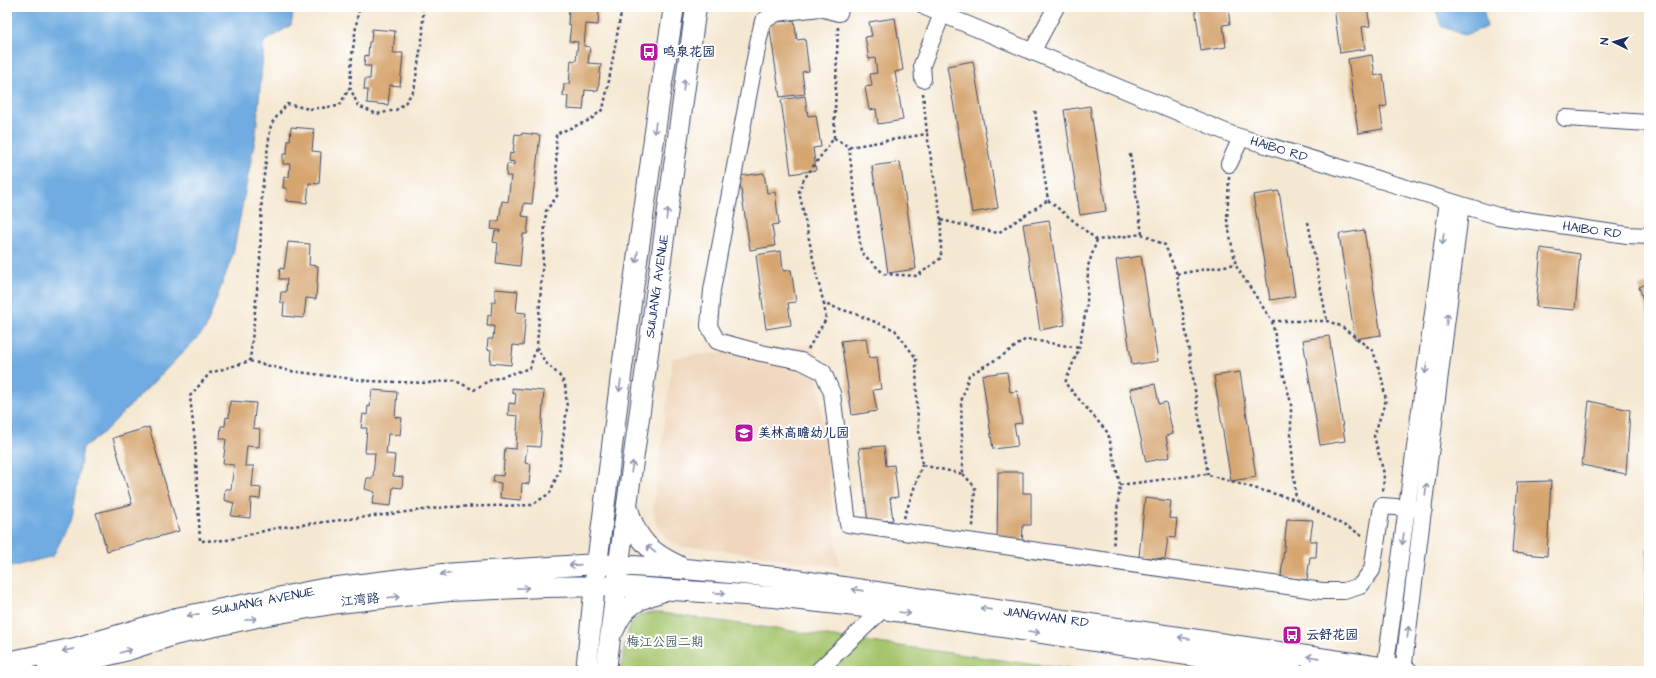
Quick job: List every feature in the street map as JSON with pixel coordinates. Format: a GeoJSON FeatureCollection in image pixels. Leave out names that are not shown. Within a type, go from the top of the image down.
{"type":"FeatureCollection","features":[{"type":"Feature","properties":{"kind":"main road","name":"SUIJIANG AVENUE"},"geometry":{"type":"LineString","coordinates":[[586,671],[604,504],[658,104],[674,7]]}},
{"type":"Feature","properties":{"kind":"main road","name":"SUIJIANG AVENUE"},"geometry":{"type":"LineString","coordinates":[[606,671],[623,562],[627,506],[696,7]]}},
{"type":"Feature","properties":{"kind":"main road"},"geometry":{"type":"LineString","coordinates":[[604,504],[608,524],[623,562],[646,576],[681,590]]}},
{"type":"Feature","properties":{"kind":"main road"},"geometry":{"type":"LineString","coordinates":[[627,506],[631,522],[643,542],[662,558],[684,569]]}},
{"type":"Feature","properties":{"kind":"main road","name":"SUIJIANG AVENUE"},"geometry":{"type":"LineString","coordinates":[[7,662],[75,648],[176,618],[322,589],[443,574],[623,562],[684,569]]}},
{"type":"Feature","properties":{"kind":"main road"},"geometry":{"type":"LineString","coordinates":[[589,641],[599,619],[619,589],[646,576],[684,569]]}},
{"type":"Feature","properties":{"kind":"main road","name":"JIANGWAN RD"},"geometry":{"type":"LineString","coordinates":[[684,569],[776,578],[1407,671]]}},
{"type":"Feature","properties":{"kind":"main road","name":"江湾路"},"geometry":{"type":"LineString","coordinates":[[47,671],[128,650],[174,635],[262,616],[338,603],[449,591],[542,587],[595,586],[619,589],[681,590]]}},
{"type":"Feature","properties":{"kind":"main road"},"geometry":{"type":"LineString","coordinates":[[610,643],[617,623],[625,611],[635,602],[661,592],[681,590]]}},
{"type":"Feature","properties":{"kind":"main road","name":"JIANGWAN RD"},"geometry":{"type":"LineString","coordinates":[[681,590],[774,597],[883,609],[1292,671]]}},
{"type":"Feature","properties":{"kind":"street","name":"HAIBO RD"},"geometry":{"type":"LineString","coordinates":[[925,7],[1241,138],[1498,216],[1627,235],[1649,236]]}},
{"type":"Feature","properties":{"kind":"street"},"geometry":{"type":"LineString","coordinates":[[1032,52],[1056,7]]}},
{"type":"Feature","properties":{"kind":"street"},"geometry":{"type":"LineString","coordinates":[[840,10],[820,8],[777,13],[763,21],[712,290],[709,326],[717,341],[761,353],[801,361],[823,372],[832,393],[848,524],[1322,591],[1344,591],[1360,586],[1372,570],[1382,506],[1424,508]]}},
{"type":"Feature","properties":{"kind":"street"},"geometry":{"type":"LineString","coordinates":[[923,86],[922,65],[942,14]]}},
{"type":"Feature","properties":{"kind":"street"},"geometry":{"type":"LineString","coordinates":[[1565,118],[1649,123]]}},
{"type":"Feature","properties":{"kind":"street"},"geometry":{"type":"LineString","coordinates":[[1229,164],[1241,138]]}},
{"type":"Feature","properties":{"kind":"street"},"geometry":{"type":"LineString","coordinates":[[1394,670],[1407,508],[1455,203]]}},
{"type":"Feature","properties":{"kind":"street"},"geometry":{"type":"LineString","coordinates":[[1394,670],[1424,508],[1455,203]]}},
{"type":"Feature","properties":{"kind":"street"},"geometry":{"type":"LineString","coordinates":[[818,671],[883,609]]}},
{"type":"Feature","properties":{"kind":"path"},"geometry":{"type":"LineString","coordinates":[[250,361],[260,260],[262,190],[271,124],[287,104],[309,109],[339,106],[350,87],[352,56],[358,12],[365,7]]}},
{"type":"Feature","properties":{"kind":"path"},"geometry":{"type":"LineString","coordinates":[[350,87],[358,106],[377,114],[396,110],[405,103],[414,90],[423,33],[423,7]]}},
{"type":"Feature","properties":{"kind":"path"},"geometry":{"type":"LineString","coordinates":[[537,347],[544,362],[559,375],[565,384],[567,408],[559,471],[550,493],[532,505],[448,507],[276,528],[227,540],[200,541],[195,442],[190,396],[210,373],[250,361],[290,371],[369,381],[428,383],[454,380],[474,390],[488,381],[530,368],[537,347],[546,211],[557,196],[556,134],[590,120],[603,109],[622,7]]}},
{"type":"Feature","properties":{"kind":"path"},"geometry":{"type":"LineString","coordinates":[[801,361],[826,319],[799,191],[804,179],[834,138],[840,10]]}},
{"type":"Feature","properties":{"kind":"path"},"geometry":{"type":"LineString","coordinates":[[848,147],[861,252],[884,274],[918,276],[941,258],[941,220],[927,134],[923,86]]}},
{"type":"Feature","properties":{"kind":"path"},"geometry":{"type":"LineString","coordinates":[[1035,111],[1048,200],[1097,240],[1142,234],[1165,245],[1177,274],[1208,475]]}},
{"type":"Feature","properties":{"kind":"path"},"geometry":{"type":"LineString","coordinates":[[834,138],[848,147],[927,134]]}},
{"type":"Feature","properties":{"kind":"path"},"geometry":{"type":"LineString","coordinates":[[1130,154],[1142,234]]}},
{"type":"Feature","properties":{"kind":"path"},"geometry":{"type":"LineString","coordinates":[[1229,164],[1227,220],[1236,264],[1272,322],[1291,403],[1291,440],[1296,500]]}},
{"type":"Feature","properties":{"kind":"path"},"geometry":{"type":"LineString","coordinates":[[941,220],[998,233],[1048,200]]}},
{"type":"Feature","properties":{"kind":"path"},"geometry":{"type":"LineString","coordinates":[[1308,222],[1327,321]]}},
{"type":"Feature","properties":{"kind":"path"},"geometry":{"type":"LineString","coordinates":[[1097,240],[1088,266],[1087,304],[1079,348],[1065,383],[1108,433],[1120,485],[1113,550]]}},
{"type":"Feature","properties":{"kind":"path"},"geometry":{"type":"LineString","coordinates":[[1177,274],[1236,264]]}},
{"type":"Feature","properties":{"kind":"path"},"geometry":{"type":"LineString","coordinates":[[824,304],[853,313],[895,330],[916,358],[917,406],[922,465],[899,531]]}},
{"type":"Feature","properties":{"kind":"path"},"geometry":{"type":"LineString","coordinates":[[1272,322],[1327,321],[1341,326],[1373,350],[1381,375],[1386,400],[1374,436],[1384,474],[1382,506]]}},
{"type":"Feature","properties":{"kind":"path"},"geometry":{"type":"LineString","coordinates":[[963,474],[961,402],[969,375],[1002,356],[1026,339],[1079,348]]}},
{"type":"Feature","properties":{"kind":"path"},"geometry":{"type":"LineString","coordinates":[[922,465],[963,474],[975,487],[972,542]]}},
{"type":"Feature","properties":{"kind":"path"},"geometry":{"type":"LineString","coordinates":[[1120,485],[1208,475],[1296,500],[1368,538]]}},
{"type":"Feature","properties":{"kind":"shaded area","name":"美林高瞻幼儿园"},"geometry":{"type":"Polygon","coordinates":[[[814,344],[839,567],[700,547],[682,547],[668,541],[657,526],[653,508],[673,357],[814,344]]]}},
{"type":"Feature","properties":{"kind":"green space","name":"梅江公园二期"},"geometry":{"type":"Polygon","coordinates":[[[661,613],[1080,671],[621,671],[624,649],[631,625],[641,615],[661,613]]]}},
{"type":"Feature","properties":{"kind":"water"},"geometry":{"type":"Polygon","coordinates":[[[7,7],[294,7],[291,25],[264,42],[256,134],[233,254],[205,330],[104,432],[83,447],[72,518],[53,556],[7,568],[7,7]]]}},
{"type":"Feature","properties":{"kind":"water"},"geometry":{"type":"Polygon","coordinates":[[[1435,7],[1483,7],[1487,27],[1464,35],[1441,26],[1435,7]]]}},
{"type":"Feature","properties":{"kind":"building"},"geometry":{"type":"Polygon","coordinates":[[[569,7],[599,7],[598,25],[586,24],[584,46],[590,47],[588,63],[601,64],[598,91],[585,90],[583,110],[567,109],[568,96],[563,96],[564,84],[569,84],[571,60],[576,61],[578,42],[569,41],[571,25],[568,24],[569,7]]]}},
{"type":"Feature","properties":{"kind":"building"},"geometry":{"type":"Polygon","coordinates":[[[1195,7],[1228,7],[1230,24],[1223,25],[1226,47],[1201,51],[1195,7]]]}},
{"type":"Feature","properties":{"kind":"building"},"geometry":{"type":"Polygon","coordinates":[[[1334,7],[1367,7],[1370,26],[1362,27],[1365,49],[1340,53],[1334,7]]]}},
{"type":"Feature","properties":{"kind":"building"},"geometry":{"type":"Polygon","coordinates":[[[895,18],[903,70],[895,72],[903,120],[878,124],[876,109],[869,110],[865,87],[872,86],[870,74],[877,73],[875,58],[869,59],[865,37],[872,36],[869,22],[895,18]]]}},
{"type":"Feature","properties":{"kind":"building"},"geometry":{"type":"Polygon","coordinates":[[[794,20],[797,40],[805,39],[809,71],[802,72],[805,94],[780,97],[769,23],[794,20]]]}},
{"type":"Feature","properties":{"kind":"building"},"geometry":{"type":"Polygon","coordinates":[[[372,29],[395,31],[393,53],[403,53],[400,86],[390,85],[388,105],[367,103],[368,90],[364,90],[365,79],[370,79],[371,66],[364,66],[365,55],[368,56],[372,29]]]}},
{"type":"Feature","properties":{"kind":"building"},"geometry":{"type":"Polygon","coordinates":[[[1372,55],[1375,76],[1383,74],[1387,106],[1380,107],[1383,129],[1358,133],[1348,59],[1372,55]]]}},
{"type":"Feature","properties":{"kind":"building"},"geometry":{"type":"Polygon","coordinates":[[[973,61],[998,208],[972,213],[947,66],[973,61]]]}},
{"type":"Feature","properties":{"kind":"building"},"geometry":{"type":"Polygon","coordinates":[[[805,96],[808,116],[816,115],[821,147],[813,148],[816,170],[791,174],[781,100],[805,96]]]}},
{"type":"Feature","properties":{"kind":"building"},"geometry":{"type":"Polygon","coordinates":[[[1090,106],[1106,211],[1080,215],[1064,110],[1090,106]]]}},
{"type":"Feature","properties":{"kind":"building"},"geometry":{"type":"Polygon","coordinates":[[[291,127],[314,129],[312,151],[321,152],[319,184],[309,183],[307,203],[286,201],[287,188],[283,188],[284,177],[289,177],[290,164],[283,164],[283,154],[287,154],[291,127]]]}},
{"type":"Feature","properties":{"kind":"building"},"geometry":{"type":"Polygon","coordinates":[[[522,133],[540,135],[532,204],[524,203],[522,216],[529,217],[527,234],[523,234],[520,266],[496,263],[498,243],[493,242],[495,231],[500,232],[500,230],[491,229],[492,221],[499,221],[502,201],[508,202],[511,176],[506,176],[507,164],[514,165],[514,162],[509,161],[510,153],[513,154],[515,134],[522,135],[522,133]]]}},
{"type":"Feature","properties":{"kind":"building"},"geometry":{"type":"Polygon","coordinates":[[[900,162],[916,269],[888,273],[872,166],[900,162]]]}},
{"type":"Feature","properties":{"kind":"building"},"geometry":{"type":"Polygon","coordinates":[[[764,173],[767,193],[775,192],[779,224],[772,225],[775,246],[750,250],[739,176],[764,173]]]}},
{"type":"Feature","properties":{"kind":"building"},"geometry":{"type":"Polygon","coordinates":[[[1279,191],[1295,296],[1270,300],[1253,195],[1279,191]]]}},
{"type":"Feature","properties":{"kind":"building"},"geometry":{"type":"Polygon","coordinates":[[[1049,220],[1065,325],[1040,330],[1023,224],[1049,220]]]}},
{"type":"Feature","properties":{"kind":"building"},"geometry":{"type":"Polygon","coordinates":[[[1364,230],[1381,335],[1355,339],[1339,234],[1364,230]]]}},
{"type":"Feature","properties":{"kind":"building"},"geometry":{"type":"Polygon","coordinates":[[[288,242],[310,244],[309,265],[318,266],[316,299],[306,298],[304,318],[283,316],[284,303],[280,302],[281,292],[286,292],[287,279],[279,279],[280,268],[284,269],[288,242]]]}},
{"type":"Feature","properties":{"kind":"building"},"geometry":{"type":"Polygon","coordinates":[[[1541,248],[1580,254],[1575,310],[1536,307],[1541,248]]]}},
{"type":"Feature","properties":{"kind":"building"},"geometry":{"type":"Polygon","coordinates":[[[781,251],[783,271],[791,270],[796,302],[788,303],[791,325],[766,329],[756,255],[781,251]]]}},
{"type":"Feature","properties":{"kind":"building"},"geometry":{"type":"Polygon","coordinates":[[[1141,256],[1158,361],[1132,365],[1116,260],[1141,256]]]}},
{"type":"Feature","properties":{"kind":"building"},"geometry":{"type":"Polygon","coordinates":[[[1649,283],[1649,319],[1639,287],[1649,283]]]}},
{"type":"Feature","properties":{"kind":"building"},"geometry":{"type":"Polygon","coordinates":[[[495,289],[518,291],[516,312],[526,313],[523,346],[513,345],[511,365],[490,363],[491,350],[487,349],[488,339],[493,339],[494,326],[487,326],[488,315],[491,316],[492,302],[495,302],[495,289]]]}},
{"type":"Feature","properties":{"kind":"building"},"geometry":{"type":"Polygon","coordinates":[[[1329,336],[1345,441],[1320,445],[1303,340],[1329,336]]]}},
{"type":"Feature","properties":{"kind":"building"},"geometry":{"type":"Polygon","coordinates":[[[866,338],[869,358],[877,357],[881,389],[873,390],[877,411],[852,415],[841,341],[866,338]]]}},
{"type":"Feature","properties":{"kind":"building"},"geometry":{"type":"Polygon","coordinates":[[[1007,372],[1010,392],[1017,391],[1022,423],[1014,424],[1018,446],[993,449],[982,375],[1007,372]]]}},
{"type":"Feature","properties":{"kind":"building"},"geometry":{"type":"Polygon","coordinates":[[[1240,372],[1256,477],[1231,481],[1214,376],[1240,372]]]}},
{"type":"Feature","properties":{"kind":"building"},"geometry":{"type":"Polygon","coordinates":[[[1155,384],[1159,404],[1166,402],[1173,434],[1166,436],[1170,457],[1146,462],[1130,389],[1155,384]]]}},
{"type":"Feature","properties":{"kind":"building"},"geometry":{"type":"Polygon","coordinates":[[[512,388],[544,391],[540,447],[527,446],[525,463],[531,464],[529,484],[522,483],[521,500],[500,498],[501,483],[493,482],[494,475],[503,476],[505,448],[516,449],[518,416],[508,415],[509,403],[515,404],[516,394],[512,393],[512,388]]]}},
{"type":"Feature","properties":{"kind":"building"},"geometry":{"type":"Polygon","coordinates":[[[372,390],[397,392],[395,417],[402,418],[400,435],[388,434],[386,454],[395,455],[393,476],[403,477],[402,488],[393,487],[391,506],[372,504],[375,492],[365,489],[367,478],[373,478],[375,453],[365,453],[367,428],[361,428],[363,414],[367,415],[368,406],[370,407],[372,390]]]}},
{"type":"Feature","properties":{"kind":"building"},"geometry":{"type":"Polygon","coordinates":[[[230,401],[256,403],[253,428],[260,429],[259,447],[247,446],[245,466],[254,466],[252,487],[261,488],[260,499],[251,498],[250,518],[231,516],[234,503],[224,500],[225,489],[231,489],[234,465],[223,464],[226,439],[220,439],[221,426],[225,426],[226,417],[229,418],[230,401]]]}},
{"type":"Feature","properties":{"kind":"building"},"geometry":{"type":"Polygon","coordinates":[[[1589,401],[1630,410],[1626,474],[1582,465],[1589,401]]]}},
{"type":"Feature","properties":{"kind":"building"},"geometry":{"type":"Polygon","coordinates":[[[149,427],[179,531],[107,551],[96,513],[132,504],[113,438],[149,427]]]}},
{"type":"Feature","properties":{"kind":"building"},"geometry":{"type":"Polygon","coordinates":[[[884,446],[886,466],[894,465],[898,497],[890,498],[893,520],[868,522],[859,448],[884,446]]]}},
{"type":"Feature","properties":{"kind":"building"},"geometry":{"type":"Polygon","coordinates":[[[998,472],[1023,472],[1023,493],[1031,493],[1031,525],[1023,525],[1022,547],[997,547],[998,472]]]}},
{"type":"Feature","properties":{"kind":"building"},"geometry":{"type":"Polygon","coordinates":[[[1551,481],[1547,556],[1512,553],[1517,482],[1551,481]]]}},
{"type":"Feature","properties":{"kind":"building"},"geometry":{"type":"Polygon","coordinates":[[[1145,498],[1171,501],[1169,518],[1177,519],[1175,538],[1168,537],[1165,559],[1139,557],[1145,498]]]}},
{"type":"Feature","properties":{"kind":"building"},"geometry":{"type":"Polygon","coordinates":[[[1287,519],[1313,520],[1310,541],[1317,541],[1316,557],[1310,557],[1307,580],[1281,577],[1287,519]]]}},
{"type":"Feature","properties":{"kind":"building"},"geometry":{"type":"Polygon","coordinates":[[[1646,549],[1649,550],[1649,617],[1645,617],[1646,549]]]}},
{"type":"Feature","properties":{"kind":"place","name":"鸣泉花园"},"geometry":{"type":"Point","coordinates":[649,52]}},
{"type":"Feature","properties":{"kind":"place","name":"美林高瞻幼儿园"},"geometry":{"type":"Point","coordinates":[744,433]}},
{"type":"Feature","properties":{"kind":"place","name":"云舒花园"},"geometry":{"type":"Point","coordinates":[1292,635]}}]}
